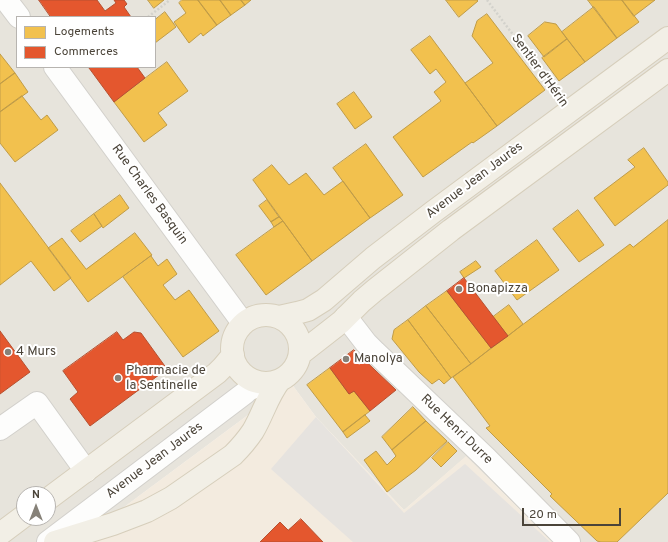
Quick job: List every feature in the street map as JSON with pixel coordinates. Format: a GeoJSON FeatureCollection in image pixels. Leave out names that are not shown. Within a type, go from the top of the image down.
{"type":"FeatureCollection","features":[{"type":"Feature","properties":{"kind":"main road","name":"Avenue Jean Jaurès"},"geometry":{"type":"LineString","coordinates":[[279,317],[302,312],[324,300],[373,258],[433,212],[668,38]]}},
{"type":"Feature","properties":{"kind":"main road","name":"Avenue Jean Jaurès"},"geometry":{"type":"LineString","coordinates":[[300,354],[446,233],[668,70]]}},
{"type":"Feature","properties":{"kind":"main road"},"geometry":{"type":"LineString","coordinates":[[269,314],[279,317],[289,323],[296,332],[300,343],[299,360],[293,370],[285,377],[272,381],[253,380],[240,371],[236,366],[232,343],[234,338],[239,327],[248,319],[258,315],[269,314]]}},
{"type":"Feature","properties":{"kind":"main road"},"geometry":{"type":"LineString","coordinates":[[56,493],[217,373],[233,355]]}},
{"type":"Feature","properties":{"kind":"main road"},"geometry":{"type":"LineString","coordinates":[[55,542],[90,536],[158,506],[233,455],[241,447],[253,430],[271,393],[272,381]]}},
{"type":"Feature","properties":{"kind":"main road"},"geometry":{"type":"LineString","coordinates":[[0,534],[16,522]]}},
{"type":"Feature","properties":{"kind":"street"},"geometry":{"type":"LineString","coordinates":[[6,0],[18,16]]}},
{"type":"Feature","properties":{"kind":"street","name":"Rue Charles Basquin"},"geometry":{"type":"LineString","coordinates":[[56,68],[244,323]]}},
{"type":"Feature","properties":{"kind":"street","name":"Rue Henri Durre"},"geometry":{"type":"LineString","coordinates":[[346,317],[366,343],[486,458],[569,542]]}},
{"type":"Feature","properties":{"kind":"street","name":"Avenue Jean Jaurès"},"geometry":{"type":"LineString","coordinates":[[48,542],[248,390],[272,381]]}},
{"type":"Feature","properties":{"kind":"street"},"geometry":{"type":"LineString","coordinates":[[0,429],[37,402],[86,471]]}},
{"type":"Feature","properties":{"kind":"path"},"geometry":{"type":"LineString","coordinates":[[149,16],[170,0]]}},
{"type":"Feature","properties":{"kind":"path","name":"Sentier d'Hérin"},"geometry":{"type":"LineString","coordinates":[[487,0],[569,111]]}},
{"type":"Feature","properties":{"kind":"shaded area"},"geometry":{"type":"Polygon","coordinates":[[[0,0],[668,0],[668,542],[553,542],[466,457],[404,510],[316,417],[291,383],[77,542],[0,542],[0,0]]]}},
{"type":"Feature","properties":{"kind":"shaded area"},"geometry":{"type":"Polygon","coordinates":[[[291,383],[316,417],[404,510],[466,456],[553,542],[77,542],[291,383]]]}},
{"type":"Feature","properties":{"kind":"shaded area"},"geometry":{"type":"Polygon","coordinates":[[[316,417],[404,513],[465,464],[550,542],[353,542],[271,469],[316,417]]]}},
{"type":"Feature","properties":{"kind":"building: Logements"},"geometry":{"type":"Polygon","coordinates":[[[148,0],[164,0],[154,8],[148,0]]]}},
{"type":"Feature","properties":{"kind":"building: Logements"},"geometry":{"type":"Polygon","coordinates":[[[182,0],[198,0],[217,25],[203,36],[201,33],[189,43],[174,22],[186,13],[179,3],[182,0]]]}},
{"type":"Feature","properties":{"kind":"building: Logements"},"geometry":{"type":"Polygon","coordinates":[[[198,0],[220,0],[231,15],[217,25],[198,0]]]}},
{"type":"Feature","properties":{"kind":"building: Logements"},"geometry":{"type":"Polygon","coordinates":[[[220,0],[241,0],[245,5],[231,15],[220,0]]]}},
{"type":"Feature","properties":{"kind":"building: Logements"},"geometry":{"type":"Polygon","coordinates":[[[241,0],[251,0],[245,5],[241,0]]]}},
{"type":"Feature","properties":{"kind":"building: Logements"},"geometry":{"type":"Polygon","coordinates":[[[446,0],[477,0],[478,1],[459,17],[446,0]]]}},
{"type":"Feature","properties":{"kind":"building: Logements"},"geometry":{"type":"Polygon","coordinates":[[[588,0],[622,0],[639,22],[617,38],[588,0]]]}},
{"type":"Feature","properties":{"kind":"building: Logements"},"geometry":{"type":"Polygon","coordinates":[[[622,0],[655,0],[634,16],[622,0]]]}},
{"type":"Feature","properties":{"kind":"building: Logements"},"geometry":{"type":"Polygon","coordinates":[[[594,7],[617,38],[585,62],[562,32],[594,7]]]}},
{"type":"Feature","properties":{"kind":"building: Logements"},"geometry":{"type":"Polygon","coordinates":[[[165,12],[176,27],[156,42],[156,19],[165,12]]]}},
{"type":"Feature","properties":{"kind":"building: Logements"},"geometry":{"type":"Polygon","coordinates":[[[487,14],[545,90],[497,126],[465,83],[493,63],[472,36],[477,21],[487,14]]]}},
{"type":"Feature","properties":{"kind":"building: Logements"},"geometry":{"type":"Polygon","coordinates":[[[545,22],[556,24],[567,39],[544,57],[528,36],[545,22]]]}},
{"type":"Feature","properties":{"kind":"building: Logements"},"geometry":{"type":"Polygon","coordinates":[[[430,36],[497,126],[423,177],[393,137],[441,101],[434,92],[446,82],[436,69],[430,74],[411,50],[430,36]]]}},
{"type":"Feature","properties":{"kind":"building: Logements"},"geometry":{"type":"Polygon","coordinates":[[[567,39],[585,62],[559,81],[542,58],[567,39]]]}},
{"type":"Feature","properties":{"kind":"building: Logements"},"geometry":{"type":"Polygon","coordinates":[[[0,54],[15,73],[0,84],[0,54]]]}},
{"type":"Feature","properties":{"kind":"building: Logements"},"geometry":{"type":"Polygon","coordinates":[[[167,62],[188,91],[158,113],[167,125],[144,142],[114,102],[167,62]]]}},
{"type":"Feature","properties":{"kind":"building: Logements"},"geometry":{"type":"Polygon","coordinates":[[[15,73],[28,92],[0,112],[0,84],[15,73]]]}},
{"type":"Feature","properties":{"kind":"building: Logements"},"geometry":{"type":"Polygon","coordinates":[[[354,92],[372,117],[355,129],[337,104],[354,92]]]}},
{"type":"Feature","properties":{"kind":"building: Logements"},"geometry":{"type":"Polygon","coordinates":[[[22,96],[41,120],[47,115],[58,130],[15,162],[0,143],[0,112],[22,96]]]}},
{"type":"Feature","properties":{"kind":"building: Logements"},"geometry":{"type":"Polygon","coordinates":[[[366,144],[403,195],[370,218],[333,168],[366,144]]]}},
{"type":"Feature","properties":{"kind":"building: Logements"},"geometry":{"type":"Polygon","coordinates":[[[644,148],[668,182],[668,185],[615,226],[594,198],[635,167],[628,160],[644,148]]]}},
{"type":"Feature","properties":{"kind":"building: Logements"},"geometry":{"type":"Polygon","coordinates":[[[272,165],[289,185],[306,173],[324,195],[343,181],[370,218],[312,261],[253,180],[272,165]]]}},
{"type":"Feature","properties":{"kind":"building: Logements"},"geometry":{"type":"Polygon","coordinates":[[[0,183],[71,278],[54,291],[31,261],[0,285],[0,183]]]}},
{"type":"Feature","properties":{"kind":"building: Logements"},"geometry":{"type":"Polygon","coordinates":[[[120,195],[129,208],[103,228],[94,214],[120,195]]]}},
{"type":"Feature","properties":{"kind":"building: Logements"},"geometry":{"type":"Polygon","coordinates":[[[267,200],[279,217],[271,222],[259,206],[267,200]]]}},
{"type":"Feature","properties":{"kind":"building: Logements"},"geometry":{"type":"Polygon","coordinates":[[[578,210],[604,245],[579,262],[553,229],[578,210]]]}},
{"type":"Feature","properties":{"kind":"building: Logements"},"geometry":{"type":"Polygon","coordinates":[[[94,214],[102,226],[80,242],[71,231],[94,214]]]}},
{"type":"Feature","properties":{"kind":"building: Logements"},"geometry":{"type":"Polygon","coordinates":[[[279,217],[283,221],[274,227],[271,222],[279,217]]]}},
{"type":"Feature","properties":{"kind":"building: Logements"},"geometry":{"type":"Polygon","coordinates":[[[668,220],[668,493],[617,542],[601,542],[597,541],[550,496],[552,494],[486,428],[490,426],[453,377],[630,244],[633,247],[668,220]]]}},
{"type":"Feature","properties":{"kind":"building: Logements"},"geometry":{"type":"Polygon","coordinates":[[[283,221],[312,261],[266,295],[236,255],[283,221]]]}},
{"type":"Feature","properties":{"kind":"building: Logements"},"geometry":{"type":"Polygon","coordinates":[[[135,233],[152,255],[88,302],[48,248],[62,238],[86,269],[135,233]]]}},
{"type":"Feature","properties":{"kind":"building: Logements"},"geometry":{"type":"Polygon","coordinates":[[[537,240],[559,270],[517,300],[495,271],[537,240]]]}},
{"type":"Feature","properties":{"kind":"building: Logements"},"geometry":{"type":"Polygon","coordinates":[[[151,256],[158,266],[167,259],[177,274],[163,285],[175,300],[189,290],[219,331],[183,357],[123,277],[151,256]]]}},
{"type":"Feature","properties":{"kind":"building: Logements"},"geometry":{"type":"Polygon","coordinates":[[[476,261],[481,267],[464,278],[460,272],[476,261]]]}},
{"type":"Feature","properties":{"kind":"building: Logements"},"geometry":{"type":"Polygon","coordinates":[[[447,291],[491,348],[471,364],[426,306],[447,291]]]}},
{"type":"Feature","properties":{"kind":"building: Logements"},"geometry":{"type":"Polygon","coordinates":[[[509,305],[523,324],[508,336],[493,317],[509,305]]]}},
{"type":"Feature","properties":{"kind":"building: Logements"},"geometry":{"type":"Polygon","coordinates":[[[426,306],[471,364],[451,378],[408,320],[426,306]]]}},
{"type":"Feature","properties":{"kind":"building: Logements"},"geometry":{"type":"Polygon","coordinates":[[[408,320],[451,378],[444,384],[439,379],[432,384],[419,372],[392,339],[394,330],[408,320]]]}},
{"type":"Feature","properties":{"kind":"building: Logements"},"geometry":{"type":"Polygon","coordinates":[[[330,368],[349,394],[354,391],[370,411],[343,432],[307,385],[330,368]]]}},
{"type":"Feature","properties":{"kind":"building: Logements"},"geometry":{"type":"Polygon","coordinates":[[[413,407],[426,421],[392,450],[382,437],[413,407]]]}},
{"type":"Feature","properties":{"kind":"building: Logements"},"geometry":{"type":"Polygon","coordinates":[[[365,415],[370,421],[347,438],[343,432],[365,415]]]}},
{"type":"Feature","properties":{"kind":"building: Logements"},"geometry":{"type":"Polygon","coordinates":[[[426,421],[447,441],[416,470],[387,492],[364,460],[376,451],[387,465],[396,456],[392,450],[426,421]]]}},
{"type":"Feature","properties":{"kind":"building: Logements"},"geometry":{"type":"Polygon","coordinates":[[[448,442],[457,451],[441,467],[432,458],[448,442]]]}},
{"type":"Feature","properties":{"kind":"building: Commerces"},"geometry":{"type":"Polygon","coordinates":[[[39,0],[97,0],[105,11],[116,3],[114,0],[124,0],[127,4],[124,7],[130,16],[50,16],[39,0]]]}},
{"type":"Feature","properties":{"kind":"building: Commerces"},"geometry":{"type":"Polygon","coordinates":[[[89,68],[138,68],[145,78],[114,102],[89,68]]]}},
{"type":"Feature","properties":{"kind":"building: Commerces"},"geometry":{"type":"Polygon","coordinates":[[[464,278],[508,336],[491,348],[447,291],[464,278]]]}},
{"type":"Feature","properties":{"kind":"building: Commerces","name":"4 Murs"},"geometry":{"type":"Polygon","coordinates":[[[0,331],[30,372],[0,394],[0,331]]]}},
{"type":"Feature","properties":{"kind":"building: Commerces"},"geometry":{"type":"Polygon","coordinates":[[[117,332],[123,340],[134,332],[141,333],[167,369],[90,426],[70,399],[78,392],[63,371],[117,332]]]}},
{"type":"Feature","properties":{"kind":"building: Commerces"},"geometry":{"type":"Polygon","coordinates":[[[354,350],[396,390],[370,411],[354,391],[349,394],[330,368],[354,350]]]}},
{"type":"Feature","properties":{"kind":"building: Commerces"},"geometry":{"type":"Polygon","coordinates":[[[301,519],[323,542],[260,542],[280,522],[288,530],[301,519]]]}},
{"type":"Feature","properties":{"kind":"place","name":"Bonapizza"},"geometry":{"type":"Point","coordinates":[459,289]}},
{"type":"Feature","properties":{"kind":"place","name":"4 Murs"},"geometry":{"type":"Point","coordinates":[8,352]}},
{"type":"Feature","properties":{"kind":"place","name":"Manolya"},"geometry":{"type":"Point","coordinates":[346,359]}},
{"type":"Feature","properties":{"kind":"place","name":"Pharmacie de la Sentinelle"},"geometry":{"type":"Point","coordinates":[118,378]}}]}
